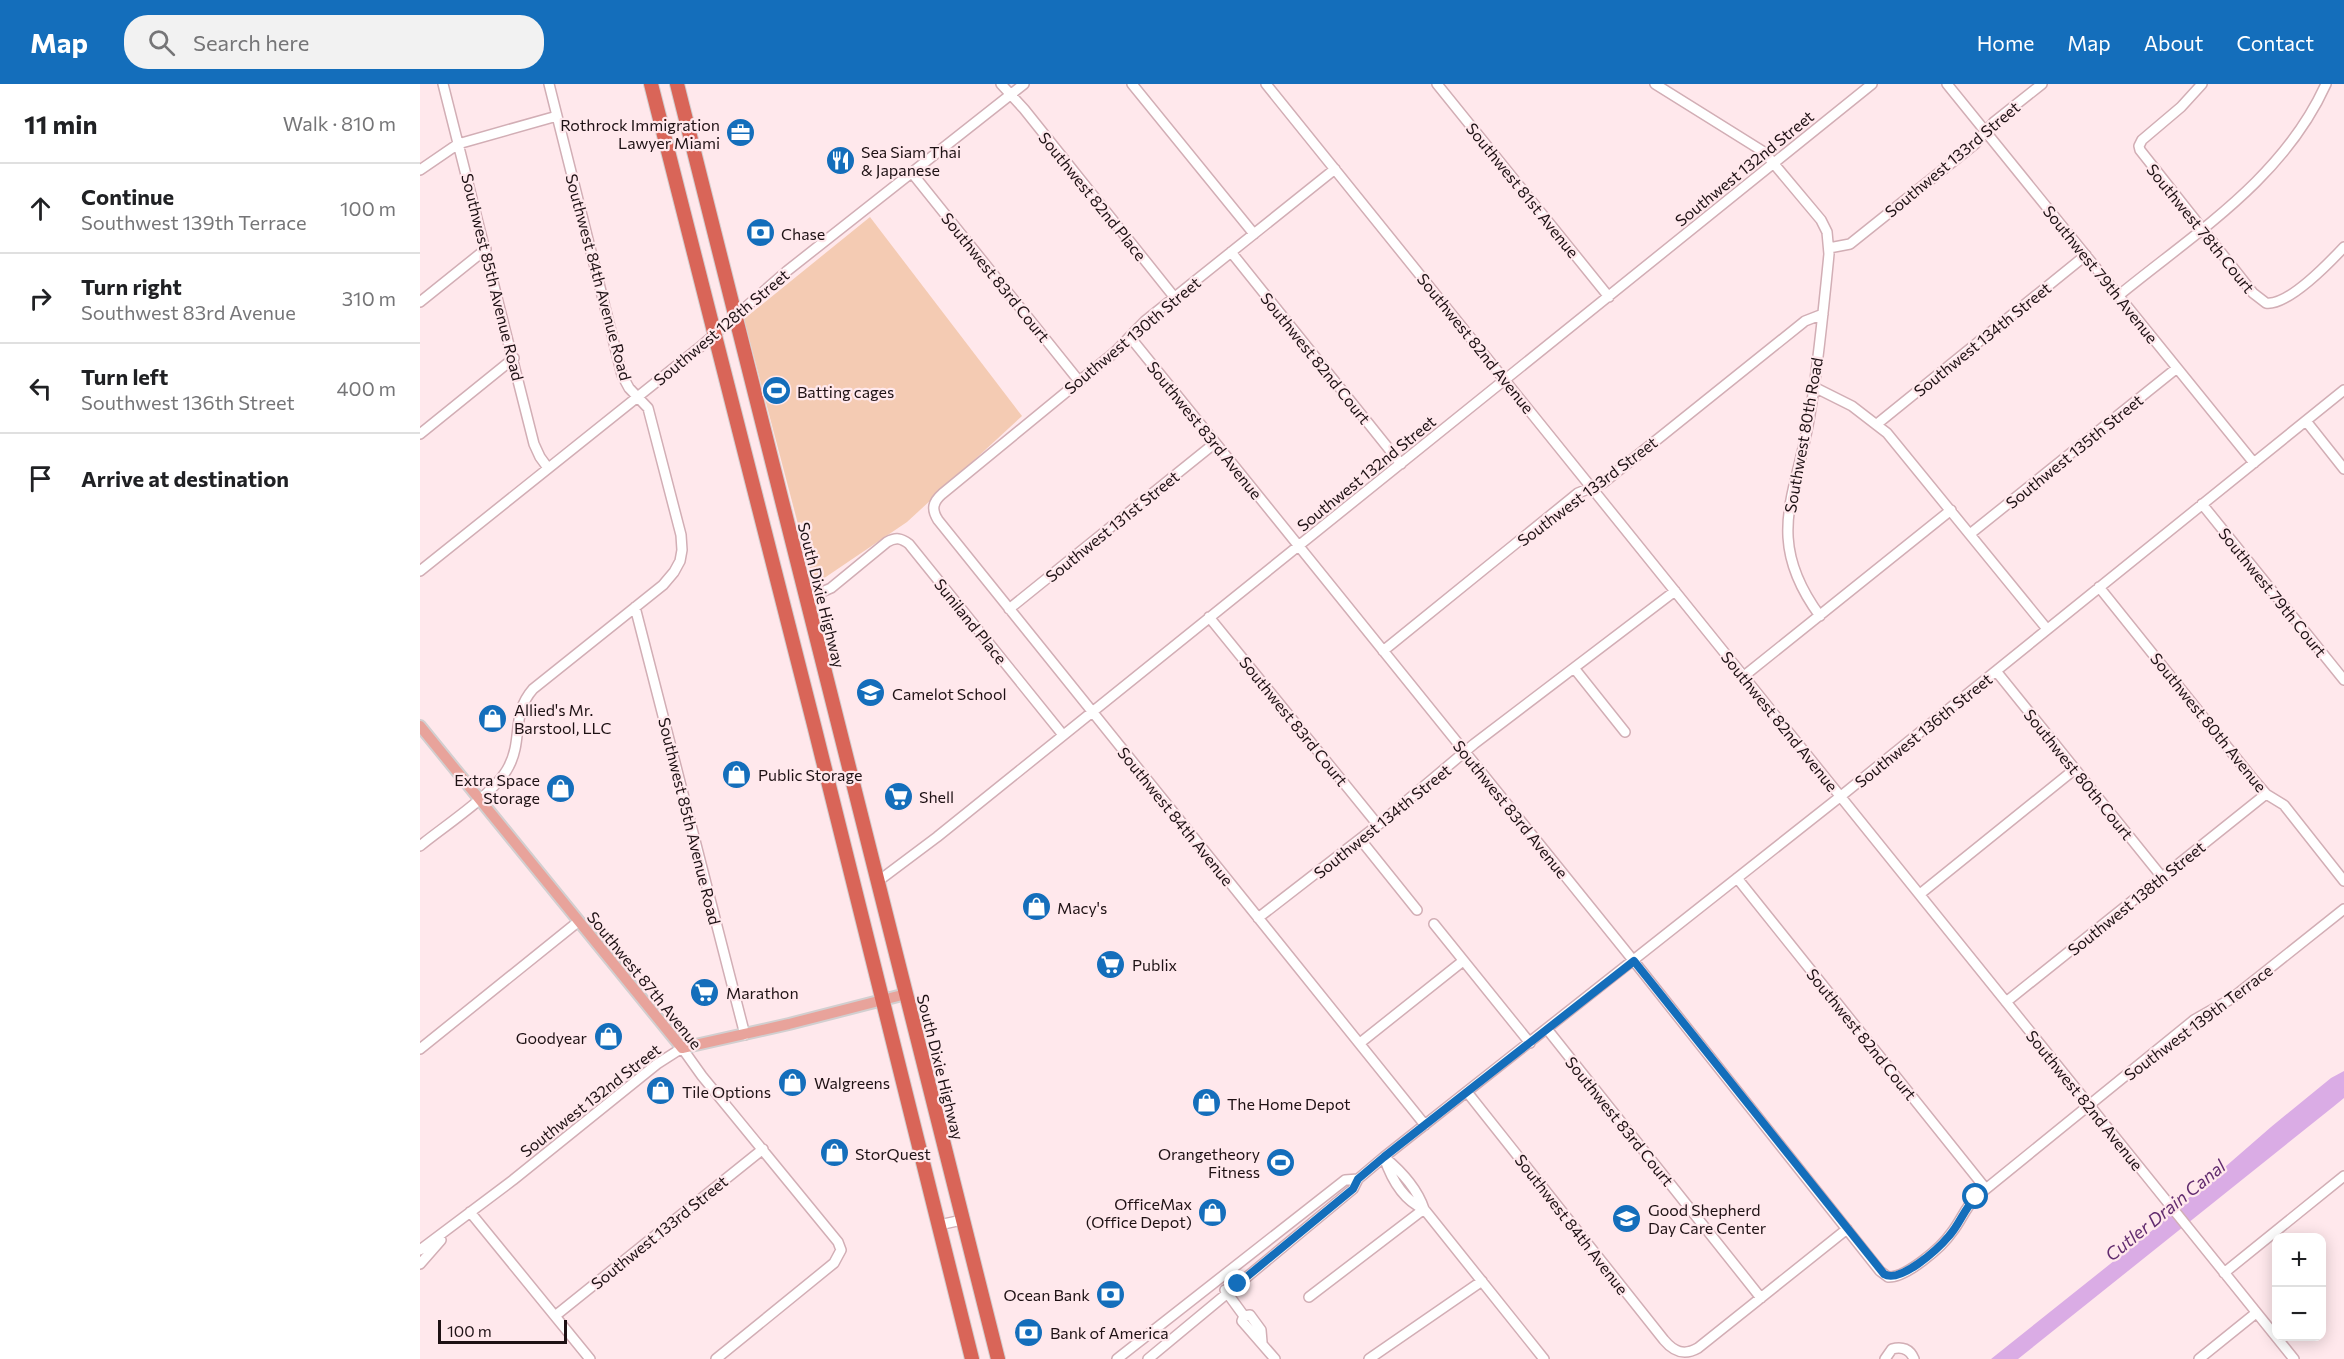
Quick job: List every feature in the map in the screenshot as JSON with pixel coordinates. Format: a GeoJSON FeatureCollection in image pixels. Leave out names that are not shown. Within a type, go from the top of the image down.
{"type":"FeatureCollection","features":[{"type":"Feature","properties":{"kind":"highway"},"geometry":{"type":"LineString","coordinates":[[651,84],[972,1359]]}},
{"type":"Feature","properties":{"kind":"highway","name":"South Dixie Highway"},"geometry":{"type":"LineString","coordinates":[[677,84],[998,1359]]}},
{"type":"Feature","properties":{"kind":"highway"},"geometry":{"type":"LineString","coordinates":[[663,132],[687,126]]}},
{"type":"Feature","properties":{"kind":"highway"},"geometry":{"type":"LineString","coordinates":[[782,605],[806,599]]}},
{"type":"Feature","properties":{"kind":"highway"},"geometry":{"type":"LineString","coordinates":[[854,887],[877,882]]}},
{"type":"Feature","properties":{"kind":"main road","name":"Southwest 87th Avenue"},"geometry":{"type":"LineString","coordinates":[[420,726],[682,1048]]}},
{"type":"Feature","properties":{"kind":"main road","name":"Southwest 132nd Street"},"geometry":{"type":"LineString","coordinates":[[682,1048],[745,1035],[906,994]]}},
{"type":"Feature","properties":{"kind":"street","name":"Southwest 85th Avenue Road"},"geometry":{"type":"LineString","coordinates":[[443,84],[534,444],[548,468]]}},
{"type":"Feature","properties":{"kind":"street","name":"Southwest 84th Avenue Road"},"geometry":{"type":"LineString","coordinates":[[549,84],[622,375],[629,388],[648,408],[659,459],[679,527],[682,550],[677,567],[663,585],[635,607]]}},
{"type":"Feature","properties":{"kind":"street","name":"Southwest 82nd Place"},"geometry":{"type":"LineString","coordinates":[[1001,84],[1175,298]]}},
{"type":"Feature","properties":{"kind":"street","name":"Southwest 128th Street"},"geometry":{"type":"LineString","coordinates":[[420,571],[715,335],[787,272],[1024,84]]}},
{"type":"Feature","properties":{"kind":"street"},"geometry":{"type":"LineString","coordinates":[[1132,84],[1254,234]]}},
{"type":"Feature","properties":{"kind":"street","name":"Southwest 82nd Avenue"},"geometry":{"type":"LineString","coordinates":[[1266,84],[2294,1359]]}},
{"type":"Feature","properties":{"kind":"street","name":"Southwest 81st Avenue"},"geometry":{"type":"LineString","coordinates":[[1437,84],[1609,297]]}},
{"type":"Feature","properties":{"kind":"street"},"geometry":{"type":"LineString","coordinates":[[1655,84],[1764,152],[1821,220],[1827,232],[1829,248]]}},
{"type":"Feature","properties":{"kind":"street","name":"Southwest 132nd Street"},"geometry":{"type":"LineString","coordinates":[[877,882],[910,859],[1872,84]]}},
{"type":"Feature","properties":{"kind":"street","name":"Southwest 79th Avenue"},"geometry":{"type":"LineString","coordinates":[[1947,84],[2254,463]]}},
{"type":"Feature","properties":{"kind":"street","name":"Southwest 133rd Street"},"geometry":{"type":"LineString","coordinates":[[1829,248],[1850,244],[1975,144],[1994,122],[2042,84]]}},
{"type":"Feature","properties":{"kind":"street","name":"Southwest 78th Court"},"geometry":{"type":"LineString","coordinates":[[2202,84],[2181,107],[2142,140],[2139,146],[2142,155],[2257,297],[2270,303],[2289,296],[2344,247]]}},
{"type":"Feature","properties":{"kind":"street"},"geometry":{"type":"LineString","coordinates":[[2118,296],[2250,190],[2276,163],[2308,118],[2326,84]]}},
{"type":"Feature","properties":{"kind":"street"},"geometry":{"type":"LineString","coordinates":[[420,171],[458,144],[557,116]]}},
{"type":"Feature","properties":{"kind":"street","name":"Southwest 130th Street"},"geometry":{"type":"LineString","coordinates":[[933,505],[938,497],[1079,381],[1145,321],[1335,169]]}},
{"type":"Feature","properties":{"kind":"street","name":"Southwest 83rd Court"},"geometry":{"type":"LineString","coordinates":[[912,173],[1079,381]]}},
{"type":"Feature","properties":{"kind":"street","name":"Southwest 80th Road"},"geometry":{"type":"LineString","coordinates":[[1820,616],[1806,596],[1794,571],[1787,533],[1791,493],[1808,425],[1814,387],[1829,248]]}},
{"type":"Feature","properties":{"kind":"street"},"geometry":{"type":"LineString","coordinates":[[420,302],[486,249]]}},
{"type":"Feature","properties":{"kind":"street","name":"Southwest 82nd Court"},"geometry":{"type":"LineString","coordinates":[[1231,252],[1401,464]]}},
{"type":"Feature","properties":{"kind":"street","name":"Southwest 134th Street"},"geometry":{"type":"LineString","coordinates":[[1877,424],[2086,255]]}},
{"type":"Feature","properties":{"kind":"street","name":"Southwest 133rd Street"},"geometry":{"type":"LineString","coordinates":[[1383,651],[1578,493],[1603,483],[1805,321],[1823,314]]}},
{"type":"Feature","properties":{"kind":"street","name":"Southwest 83rd Avenue"},"geometry":{"type":"LineString","coordinates":[[1130,337],[1634,961],[1880,1271],[1888,1277],[1893,1277]]}},
{"type":"Feature","properties":{"kind":"street"},"geometry":{"type":"LineString","coordinates":[[420,434],[514,358]]}},
{"type":"Feature","properties":{"kind":"street","name":"Southwest 135th Street"},"geometry":{"type":"LineString","coordinates":[[1970,534],[2177,368]]}},
{"type":"Feature","properties":{"kind":"street"},"geometry":{"type":"LineString","coordinates":[[1814,387],[1841,399],[1877,424],[1895,442],[2047,629]]}},
{"type":"Feature","properties":{"kind":"street","name":"Southwest 136th Street"},"geometry":{"type":"LineString","coordinates":[[1148,1359],[1353,1189],[1358,1179],[1384,1157],[1841,796],[2344,390]]}},
{"type":"Feature","properties":{"kind":"street"},"geometry":{"type":"LineString","coordinates":[[2306,421],[2344,469]]}},
{"type":"Feature","properties":{"kind":"street","name":"Southwest 131st Street"},"geometry":{"type":"LineString","coordinates":[[1009,609],[1215,443]]}},
{"type":"Feature","properties":{"kind":"street","name":"Southwest 79th Court"},"geometry":{"type":"LineString","coordinates":[[2202,504],[2344,680]]}},
{"type":"Feature","properties":{"kind":"street","name":"Southwest 84th Avenue"},"geometry":{"type":"LineString","coordinates":[[933,505],[934,514],[938,520],[1425,1125]]}},
{"type":"Feature","properties":{"kind":"street"},"geometry":{"type":"LineString","coordinates":[[1744,676],[1951,510]]}},
{"type":"Feature","properties":{"kind":"street","name":"Suniland Place"},"geometry":{"type":"LineString","coordinates":[[806,599],[831,588],[887,542],[899,538],[909,544],[1063,735]]}},
{"type":"Feature","properties":{"kind":"street","name":"Southwest 80th Avenue"},"geometry":{"type":"LineString","coordinates":[[2099,587],[2266,794],[2284,805],[2344,880]]}},
{"type":"Feature","properties":{"kind":"street","name":"Southwest 134th Street"},"geometry":{"type":"LineString","coordinates":[[1258,918],[1378,825],[1465,752],[1675,591]]}},
{"type":"Feature","properties":{"kind":"street","name":"Southwest 85th Avenue Road"},"geometry":{"type":"LineString","coordinates":[[635,607],[745,1035]]}},
{"type":"Feature","properties":{"kind":"street"},"geometry":{"type":"LineString","coordinates":[[420,846],[502,777],[511,763],[519,714],[529,694],[539,683],[635,607]]}},
{"type":"Feature","properties":{"kind":"street","name":"Southwest 83rd Court"},"geometry":{"type":"LineString","coordinates":[[1209,617],[1378,825]]}},
{"type":"Feature","properties":{"kind":"street"},"geometry":{"type":"LineString","coordinates":[[1574,669],[1625,732]]}},
{"type":"Feature","properties":{"kind":"street","name":"Southwest 80th Court"},"geometry":{"type":"LineString","coordinates":[[1996,670],[2162,877]]}},
{"type":"Feature","properties":{"kind":"street"},"geometry":{"type":"LineString","coordinates":[[1920,894],[2075,770]]}},
{"type":"Feature","properties":{"kind":"street","name":"Southwest 138th Street"},"geometry":{"type":"LineString","coordinates":[[2006,1002],[2266,794]]}},
{"type":"Feature","properties":{"kind":"street"},"geometry":{"type":"LineString","coordinates":[[1360,839],[1417,910]]}},
{"type":"Feature","properties":{"kind":"street","name":"Southwest 82nd Court"},"geometry":{"type":"LineString","coordinates":[[1737,878],[1986,1189]]}},
{"type":"Feature","properties":{"kind":"street","name":"Southwest 139th Terrace"},"geometry":{"type":"LineString","coordinates":[[1893,1277],[1908,1271],[1942,1244],[1955,1229],[1970,1204],[1986,1189],[2194,1020],[2231,999],[2344,909]]}},
{"type":"Feature","properties":{"kind":"street"},"geometry":{"type":"LineString","coordinates":[[420,1049],[579,921]]}},
{"type":"Feature","properties":{"kind":"street"},"geometry":{"type":"LineString","coordinates":[[1434,924],[1530,1043]]}},
{"type":"Feature","properties":{"kind":"street"},"geometry":{"type":"LineString","coordinates":[[1360,1043],[1463,961]]}},
{"type":"Feature","properties":{"kind":"street","name":"Southwest 83rd Court"},"geometry":{"type":"LineString","coordinates":[[1547,1029],[1761,1298]]}},
{"type":"Feature","properties":{"kind":"street","name":"Southwest 132nd Street"},"geometry":{"type":"LineString","coordinates":[[420,1250],[657,1064],[682,1048]]}},
{"type":"Feature","properties":{"kind":"street","name":"Southwest 87th Avenue"},"geometry":{"type":"LineString","coordinates":[[682,1048],[702,1076],[838,1242],[841,1254],[834,1263],[716,1359]]}},
{"type":"Feature","properties":{"kind":"street","name":"Southwest 84th Avenue"},"geometry":{"type":"LineString","coordinates":[[1467,1092],[1664,1340],[1680,1352],[1698,1348],[1761,1298]]}},
{"type":"Feature","properties":{"kind":"street","name":"Southwest 133rd Street"},"geometry":{"type":"LineString","coordinates":[[555,1316],[763,1149]]}},
{"type":"Feature","properties":{"kind":"street"},"geometry":{"type":"LineString","coordinates":[[1384,1157],[1391,1176],[1413,1204],[1424,1209],[1482,1281],[1539,1358]]}},
{"type":"Feature","properties":{"kind":"street"},"geometry":{"type":"LineString","coordinates":[[2224,1273],[2344,1176]]}},
{"type":"Feature","properties":{"kind":"street","name":"Southwest 136th Street"},"geometry":{"type":"LineString","coordinates":[[1117,1359],[1345,1180],[1358,1179]]}},
{"type":"Feature","properties":{"kind":"street"},"geometry":{"type":"LineString","coordinates":[[1309,1297],[1424,1209]]}},
{"type":"Feature","properties":{"kind":"street"},"geometry":{"type":"LineString","coordinates":[[470,1212],[590,1359]]}},
{"type":"Feature","properties":{"kind":"street"},"geometry":{"type":"LineString","coordinates":[[939,1225],[962,1220]]}},
{"type":"Feature","properties":{"kind":"street"},"geometry":{"type":"LineString","coordinates":[[420,1264],[457,1223]]}},
{"type":"Feature","properties":{"kind":"street"},"geometry":{"type":"LineString","coordinates":[[1761,1298],[1847,1229]]}},
{"type":"Feature","properties":{"kind":"street"},"geometry":{"type":"LineString","coordinates":[[1369,1359],[1482,1281]]}},
{"type":"Feature","properties":{"kind":"street"},"geometry":{"type":"LineString","coordinates":[[1215,1283],[1228,1293],[1244,1316],[1250,1315],[1261,1330],[1262,1342],[1275,1359]]}},
{"type":"Feature","properties":{"kind":"street"},"geometry":{"type":"LineString","coordinates":[[2199,1359],[2256,1312]]}},
{"type":"Feature","properties":{"kind":"street"},"geometry":{"type":"LineString","coordinates":[[1875,1359],[1885,1358],[1892,1349],[1902,1348],[1910,1352],[1914,1359]]}},
{"type":"Feature","properties":{"kind":"shaded area"},"geometry":{"type":"Polygon","coordinates":[[[870,217],[1022,416],[907,522],[814,585],[744,319],[870,217]]]}},
{"type":"Feature","properties":{"kind":"shaded area"},"geometry":{"type":"Polygon","coordinates":[[[2344,1071],[2344,1098],[2333,1107],[2018,1359],[1991,1359],[2159,1225],[2165,1215],[2194,1194],[2331,1078],[2344,1071]]]}},
{"type":"Feature","properties":{"kind":"place","name":"Rothrock Immigration Lawyer Miami"},"geometry":{"type":"Point","coordinates":[741,133]}},
{"type":"Feature","properties":{"kind":"place","name":"Sea Siam Thai & Japanese"},"geometry":{"type":"Point","coordinates":[840,160]}},
{"type":"Feature","properties":{"kind":"place","name":"Chase"},"geometry":{"type":"Point","coordinates":[760,233]}},
{"type":"Feature","properties":{"kind":"place","name":"Batting cages"},"geometry":{"type":"Point","coordinates":[776,391]}},
{"type":"Feature","properties":{"kind":"place","name":"Camelot School"},"geometry":{"type":"Point","coordinates":[871,693]}},
{"type":"Feature","properties":{"kind":"place","name":"Allied's Mr. Barstool, LLC"},"geometry":{"type":"Point","coordinates":[493,718]}},
{"type":"Feature","properties":{"kind":"place","name":"Public Storage"},"geometry":{"type":"Point","coordinates":[737,774]}},
{"type":"Feature","properties":{"kind":"place","name":"Extra Space Storage"},"geometry":{"type":"Point","coordinates":[561,788]}},
{"type":"Feature","properties":{"kind":"place","name":"Shell"},"geometry":{"type":"Point","coordinates":[898,796]}},
{"type":"Feature","properties":{"kind":"place","name":"Macy's"},"geometry":{"type":"Point","coordinates":[1036,907]}},
{"type":"Feature","properties":{"kind":"place","name":"Publix"},"geometry":{"type":"Point","coordinates":[1111,964]}},
{"type":"Feature","properties":{"kind":"place","name":"Marathon"},"geometry":{"type":"Point","coordinates":[705,992]}},
{"type":"Feature","properties":{"kind":"place","name":"Goodyear"},"geometry":{"type":"Point","coordinates":[608,1037]}},
{"type":"Feature","properties":{"kind":"place","name":"Walgreens"},"geometry":{"type":"Point","coordinates":[793,1082]}},
{"type":"Feature","properties":{"kind":"place","name":"Tile Options"},"geometry":{"type":"Point","coordinates":[661,1091]}},
{"type":"Feature","properties":{"kind":"place","name":"The Home Depot"},"geometry":{"type":"Point","coordinates":[1206,1103]}},
{"type":"Feature","properties":{"kind":"place","name":"StorQuest"},"geometry":{"type":"Point","coordinates":[834,1153]}},
{"type":"Feature","properties":{"kind":"place","name":"Orangetheory Fitness"},"geometry":{"type":"Point","coordinates":[1281,1162]}},
{"type":"Feature","properties":{"kind":"place","name":"OfficeMax (Office Depot)"},"geometry":{"type":"Point","coordinates":[1213,1212]}},
{"type":"Feature","properties":{"kind":"place","name":"Good Shepherd Day Care Center"},"geometry":{"type":"Point","coordinates":[1627,1218]}},
{"type":"Feature","properties":{"kind":"place","name":"Ocean Bank"},"geometry":{"type":"Point","coordinates":[1111,1294]}},
{"type":"Feature","properties":{"kind":"place","name":"Bank of America"},"geometry":{"type":"Point","coordinates":[1029,1332]}},
{"type":"Feature","properties":{"kind":"route"},"geometry":{"type":"LineString","coordinates":[[1238,1284],[1353,1189],[1358,1179],[1384,1157],[1634,961],[1880,1271],[1888,1277],[1908,1271],[1942,1244],[1976,1197]]}},
{"type":"Feature","properties":{"kind":"water label","name":"Cutler Drain Canal"},"geometry":{"type":"Point","coordinates":[2165,1210]}}]}
